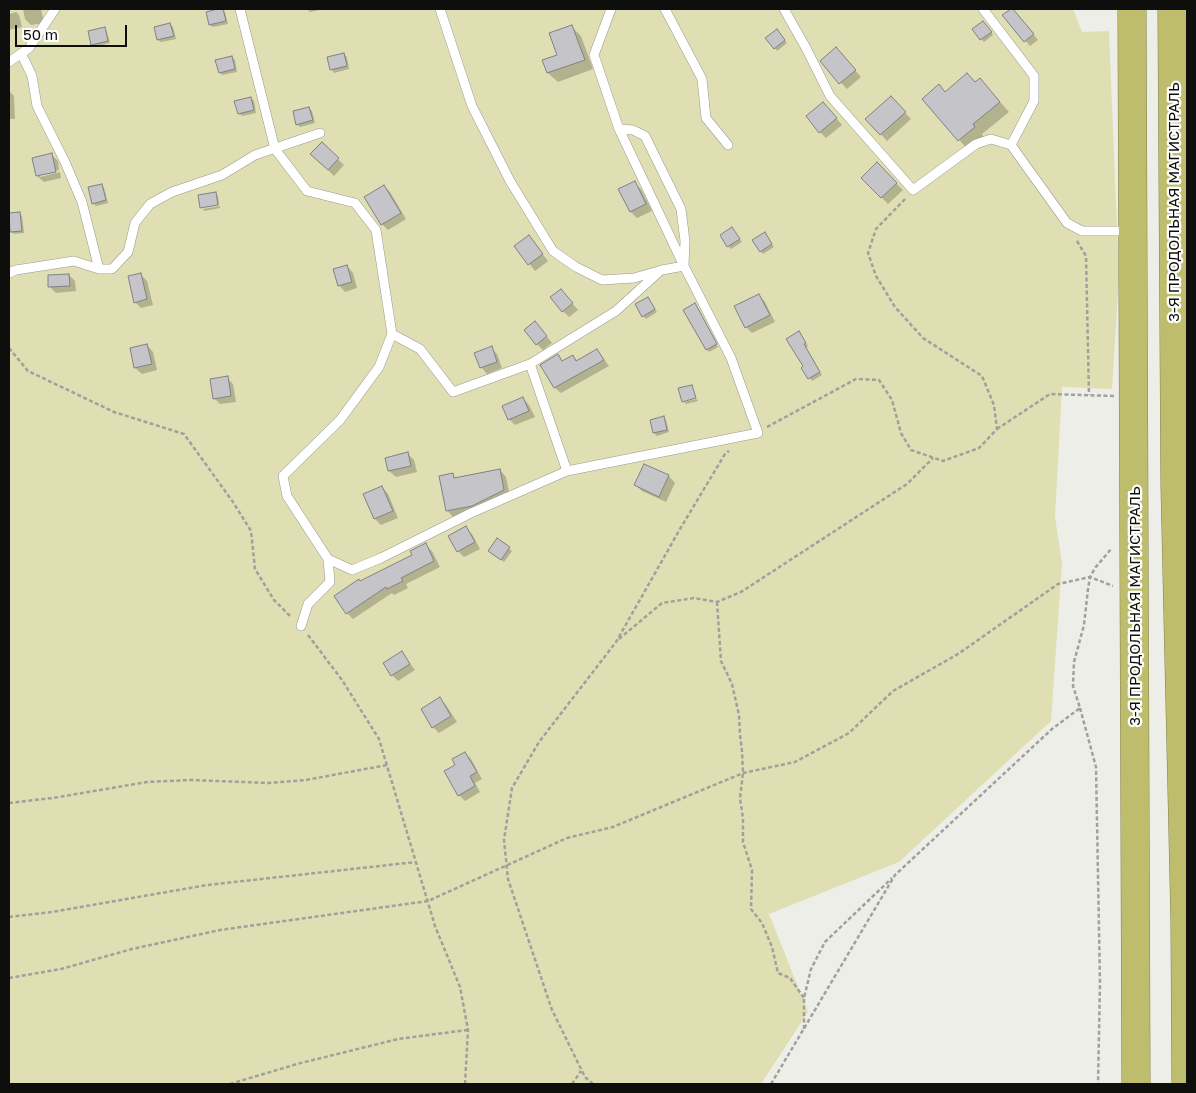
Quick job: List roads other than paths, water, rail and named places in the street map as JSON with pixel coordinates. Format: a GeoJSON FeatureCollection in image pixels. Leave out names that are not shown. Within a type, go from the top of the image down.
{"type":"FeatureCollection","features":[{"type":"Feature","properties":{"kind":"highway","name":"3-Я ПРОДОЛЬНАЯ МАГИСТРАЛЬ"},"geometry":{"type":"LineString","coordinates":[[1132,13],[1136,1084]]}},
{"type":"Feature","properties":{"kind":"highway","name":"3-Я ПРОДОЛЬНАЯ МАГИСТРАЛЬ"},"geometry":{"type":"LineString","coordinates":[[1172,14],[1178,174],[1186,1084]]}},
{"type":"Feature","properties":{"kind":"lane"},"geometry":{"type":"LineString","coordinates":[[9,62],[28,48],[55,9]]}},
{"type":"Feature","properties":{"kind":"lane"},"geometry":{"type":"LineString","coordinates":[[240,9],[275,149],[307,191],[355,203],[376,230],[392,334],[379,367],[340,420],[283,476],[287,496],[328,560],[330,582],[308,604],[301,626]]}},
{"type":"Feature","properties":{"kind":"lane"},"geometry":{"type":"LineString","coordinates":[[440,9],[472,106],[510,181],[554,251],[576,267],[602,280],[634,278],[684,266]]}},
{"type":"Feature","properties":{"kind":"lane"},"geometry":{"type":"LineString","coordinates":[[328,560],[352,570],[382,558],[471,513],[567,471],[758,433],[731,358],[684,266],[619,129],[594,55],[612,9]]}},
{"type":"Feature","properties":{"kind":"lane"},"geometry":{"type":"LineString","coordinates":[[665,9],[702,79],[706,118],[728,145]]}},
{"type":"Feature","properties":{"kind":"lane"},"geometry":{"type":"LineString","coordinates":[[784,9],[830,96],[913,190],[976,144],[991,139],[1011,145],[1067,223],[1082,232],[1133,231]]}},
{"type":"Feature","properties":{"kind":"lane"},"geometry":{"type":"LineString","coordinates":[[983,9],[1034,76],[1034,101],[1011,145]]}},
{"type":"Feature","properties":{"kind":"lane"},"geometry":{"type":"LineString","coordinates":[[21,53],[32,76],[37,106],[65,162],[82,202],[99,269]]}},
{"type":"Feature","properties":{"kind":"lane"},"geometry":{"type":"LineString","coordinates":[[619,129],[633,130],[645,136],[681,209],[685,241],[684,266]]}},
{"type":"Feature","properties":{"kind":"lane"},"geometry":{"type":"LineString","coordinates":[[9,273],[16,270],[74,261],[99,269],[112,268],[128,252],[135,223],[150,204],[172,192],[222,175],[255,155],[320,133]]}},
{"type":"Feature","properties":{"kind":"lane"},"geometry":{"type":"LineString","coordinates":[[392,334],[420,349],[452,392],[530,364],[616,311],[662,270]]}},
{"type":"Feature","properties":{"kind":"lane"},"geometry":{"type":"LineString","coordinates":[[530,364],[567,471]]}}]}
